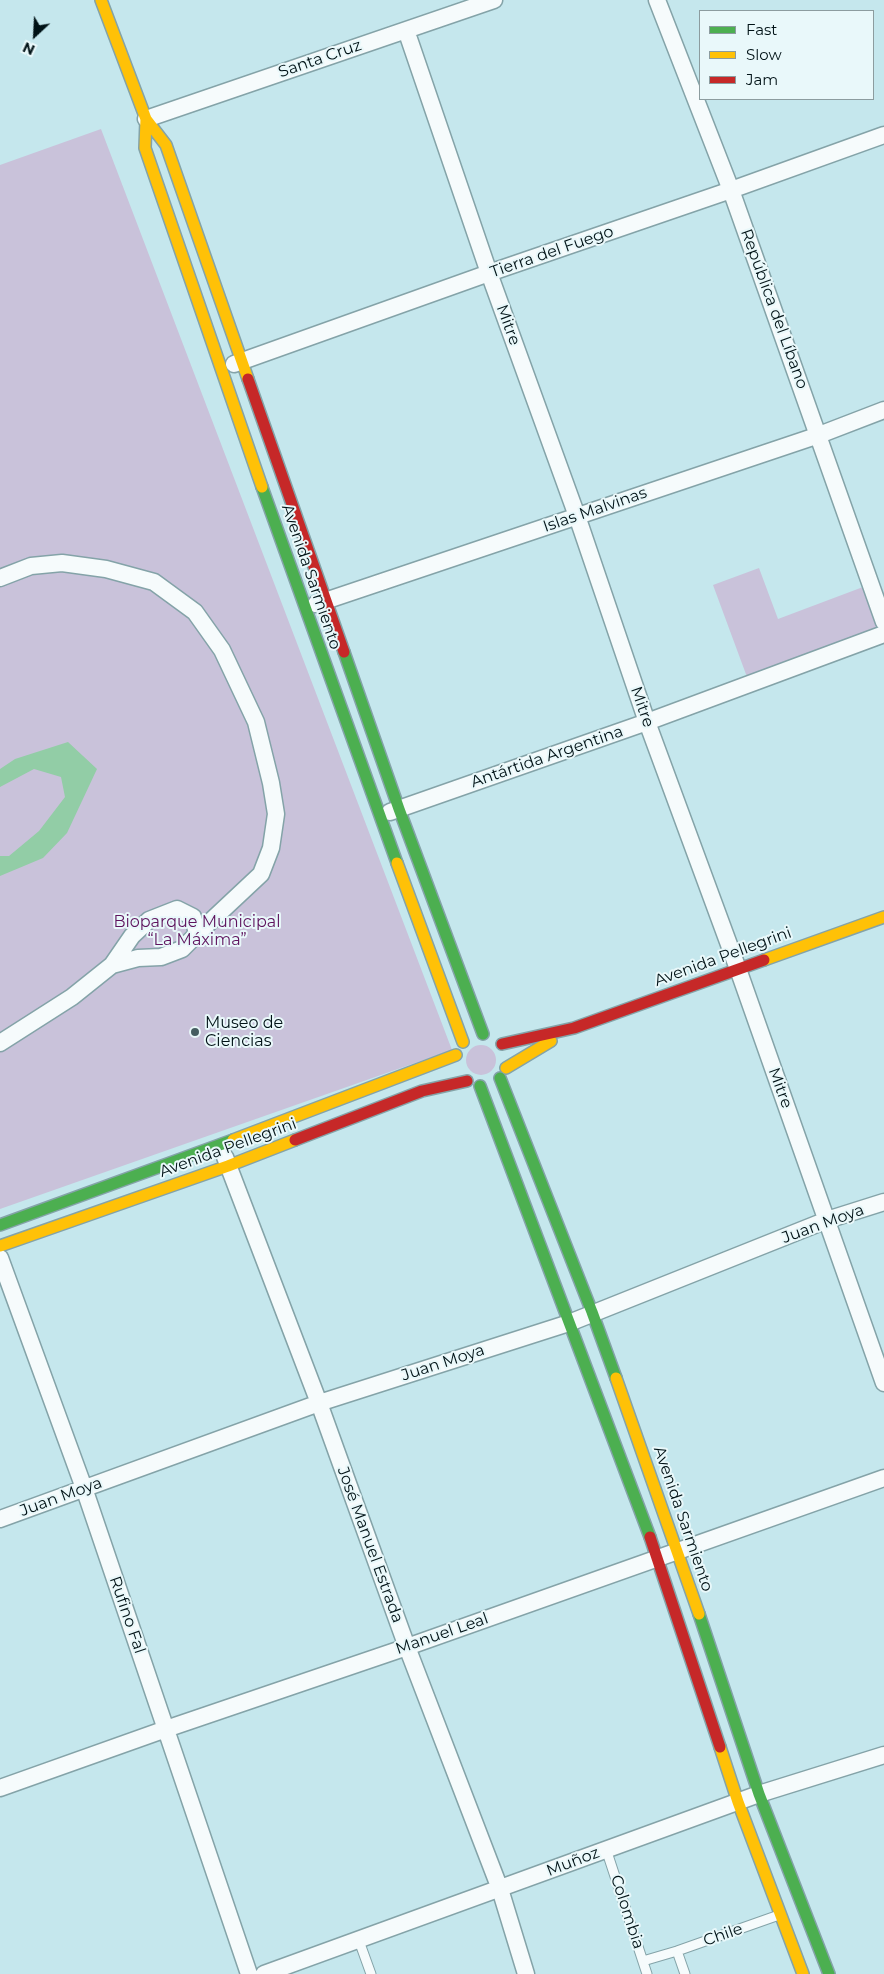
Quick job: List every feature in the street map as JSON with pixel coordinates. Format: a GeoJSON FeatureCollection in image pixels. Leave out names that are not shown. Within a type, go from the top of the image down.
{"type":"FeatureCollection","features":[{"type":"Feature","properties":{"kind":"main road","name":"Avenida Sarmiento"},"geometry":{"type":"LineString","coordinates":[[101,0],[146,119],[166,145],[399,809],[483,1034]]}},
{"type":"Feature","properties":{"kind":"main road","name":"Avenida Sarmiento"},"geometry":{"type":"LineString","coordinates":[[146,119],[145,148],[220,368],[378,817],[463,1042]]}},
{"type":"Feature","properties":{"kind":"main road","name":"Avenida Pellegrini"},"geometry":{"type":"LineString","coordinates":[[502,1044],[574,1028],[884,917]]}},
{"type":"Feature","properties":{"kind":"main road","name":"Avenida Pellegrini"},"geometry":{"type":"LineString","coordinates":[[503,1073],[520,1058],[574,1028]]}},
{"type":"Feature","properties":{"kind":"main road"},"geometry":{"type":"LineString","coordinates":[[483,1034],[496,1038],[502,1044],[508,1060],[503,1073],[488,1085],[480,1086],[459,1068],[463,1042],[471,1036],[483,1034]]}},
{"type":"Feature","properties":{"kind":"main road","name":"Avenida Pellegrini"},"geometry":{"type":"LineString","coordinates":[[0,1225],[220,1145],[459,1068]]}},
{"type":"Feature","properties":{"kind":"main road","name":"Avenida Pellegrini"},"geometry":{"type":"LineString","coordinates":[[0,1246],[228,1166],[422,1091],[459,1068]]}},
{"type":"Feature","properties":{"kind":"main road","name":"Avenida Sarmiento"},"geometry":{"type":"LineString","coordinates":[[503,1073],[592,1312],[678,1552],[759,1794],[792,1911],[803,1974]]}},
{"type":"Feature","properties":{"kind":"main road","name":"Avenida Sarmiento"},"geometry":{"type":"LineString","coordinates":[[480,1086],[658,1558],[738,1802],[792,1911],[829,1974]]}},
{"type":"Feature","properties":{"kind":"street","name":"Santa Cruz"},"geometry":{"type":"LineString","coordinates":[[146,119],[494,0]]}},
{"type":"Feature","properties":{"kind":"street","name":"República del Líbano"},"geometry":{"type":"LineString","coordinates":[[657,0],[731,190],[884,622]]}},
{"type":"Feature","properties":{"kind":"street","name":"Mitre"},"geometry":{"type":"LineString","coordinates":[[406,30],[488,273],[576,516],[647,722],[738,969],[884,1383]]}},
{"type":"Feature","properties":{"kind":"street","name":"Tierra del Fuego"},"geometry":{"type":"LineString","coordinates":[[220,368],[884,135]]}},
{"type":"Feature","properties":{"kind":"street","name":"Islas Malvinas"},"geometry":{"type":"LineString","coordinates":[[304,608],[819,435],[884,410]]}},
{"type":"Feature","properties":{"kind":"street"},"geometry":{"type":"LineString","coordinates":[[0,578],[31,566],[62,563],[106,569],[154,582],[194,612],[222,650],[256,722],[271,783],[276,814],[271,848],[261,874],[182,949],[161,957],[138,958],[112,965]]}},
{"type":"Feature","properties":{"kind":"street","name":"Antártida Argentina"},"geometry":{"type":"LineString","coordinates":[[378,817],[647,722],[884,634]]}},
{"type":"Feature","properties":{"kind":"street"},"geometry":{"type":"LineString","coordinates":[[0,1043],[72,997],[112,965],[132,936],[149,920],[177,909],[193,917],[197,934]]}},
{"type":"Feature","properties":{"kind":"street","name":"José Manuel Estrada"},"geometry":{"type":"LineString","coordinates":[[220,1145],[319,1403],[407,1647],[500,1889],[526,1974]]}},
{"type":"Feature","properties":{"kind":"street","name":"Juan Moya"},"geometry":{"type":"LineString","coordinates":[[0,1520],[319,1403],[569,1323],[592,1312],[827,1220],[884,1202]]}},
{"type":"Feature","properties":{"kind":"street","name":"Rufino Fal"},"geometry":{"type":"LineString","coordinates":[[0,1258],[84,1488],[249,1974]]}},
{"type":"Feature","properties":{"kind":"street","name":"Manuel Leal"},"geometry":{"type":"LineString","coordinates":[[0,1788],[678,1552],[884,1478]]}},
{"type":"Feature","properties":{"kind":"street","name":"Muñoz"},"geometry":{"type":"LineString","coordinates":[[264,1974],[358,1938],[500,1889],[759,1794],[884,1755]]}},
{"type":"Feature","properties":{"kind":"lane","name":"Colombia"},"geometry":{"type":"LineString","coordinates":[[606,1849],[647,1974]]}},
{"type":"Feature","properties":{"kind":"lane","name":"Chile"},"geometry":{"type":"LineString","coordinates":[[643,1961],[792,1911]]}},
{"type":"Feature","properties":{"kind":"lane"},"geometry":{"type":"LineString","coordinates":[[358,1938],[371,1974]]}},
{"type":"Feature","properties":{"kind":"lane"},"geometry":{"type":"LineString","coordinates":[[677,1951],[685,1974]]}},
{"type":"Feature","properties":{"kind":"green space","name":"Bioparque Municipal “La Máxima”"},"geometry":{"type":"Polygon","coordinates":[[[101,129],[452,1050],[0,1209],[0,165],[101,129]]]}},
{"type":"Feature","properties":{"kind":"green space"},"geometry":{"type":"Polygon","coordinates":[[[759,568],[778,619],[863,587],[879,629],[747,677],[713,585],[759,568]]]}},
{"type":"Feature","properties":{"kind":"green space"},"geometry":{"type":"Polygon","coordinates":[[[481,1045],[492,1049],[496,1060],[492,1071],[481,1075],[470,1071],[466,1060],[470,1049],[481,1045]]]}},
{"type":"Feature","properties":{"kind":"shaded area"},"geometry":{"type":"Polygon","coordinates":[[[68,742],[97,769],[67,833],[43,858],[0,876],[0,856],[9,856],[39,831],[65,797],[61,777],[34,769],[0,787],[0,769],[15,759],[68,742]]]}},
{"type":"Feature","properties":{"kind":"traffic: fast"},"geometry":{"type":"LineString","coordinates":[[262,487],[397,863]]}},
{"type":"Feature","properties":{"kind":"traffic: fast"},"geometry":{"type":"LineString","coordinates":[[344,652],[399,809],[483,1034]]}},
{"type":"Feature","properties":{"kind":"traffic: fast"},"geometry":{"type":"LineString","coordinates":[[500,1078],[616,1378]]}},
{"type":"Feature","properties":{"kind":"traffic: fast"},"geometry":{"type":"LineString","coordinates":[[480,1086],[650,1537]]}},
{"type":"Feature","properties":{"kind":"traffic: fast"},"geometry":{"type":"LineString","coordinates":[[0,1225],[233,1140]]}},
{"type":"Feature","properties":{"kind":"traffic: fast"},"geometry":{"type":"LineString","coordinates":[[699,1614],[759,1794],[829,1974]]}},
{"type":"Feature","properties":{"kind":"traffic: slow"},"geometry":{"type":"LineString","coordinates":[[101,0],[146,119],[166,145],[248,379]]}},
{"type":"Feature","properties":{"kind":"traffic: slow"},"geometry":{"type":"LineString","coordinates":[[146,119],[145,148],[262,487]]}},
{"type":"Feature","properties":{"kind":"traffic: slow"},"geometry":{"type":"LineString","coordinates":[[397,863],[463,1042]]}},
{"type":"Feature","properties":{"kind":"traffic: slow"},"geometry":{"type":"LineString","coordinates":[[764,960],[884,917]]}},
{"type":"Feature","properties":{"kind":"traffic: slow"},"geometry":{"type":"LineString","coordinates":[[506,1068],[551,1041]]}},
{"type":"Feature","properties":{"kind":"traffic: slow"},"geometry":{"type":"LineString","coordinates":[[233,1140],[456,1055]]}},
{"type":"Feature","properties":{"kind":"traffic: slow"},"geometry":{"type":"LineString","coordinates":[[0,1246],[228,1166],[295,1140]]}},
{"type":"Feature","properties":{"kind":"traffic: slow"},"geometry":{"type":"LineString","coordinates":[[616,1378],[699,1614]]}},
{"type":"Feature","properties":{"kind":"traffic: slow"},"geometry":{"type":"LineString","coordinates":[[720,1747],[738,1802],[803,1974]]}},
{"type":"Feature","properties":{"kind":"traffic: jam"},"geometry":{"type":"LineString","coordinates":[[248,379],[344,652]]}},
{"type":"Feature","properties":{"kind":"traffic: jam"},"geometry":{"type":"LineString","coordinates":[[502,1044],[574,1028],[764,960]]}},
{"type":"Feature","properties":{"kind":"traffic: jam"},"geometry":{"type":"LineString","coordinates":[[295,1140],[422,1091],[467,1081]]}},
{"type":"Feature","properties":{"kind":"traffic: jam"},"geometry":{"type":"LineString","coordinates":[[650,1537],[720,1747]]}},
{"type":"Feature","properties":{"kind":"place","name":"Museo de Ciencias"},"geometry":{"type":"Point","coordinates":[195,1032]}}]}
